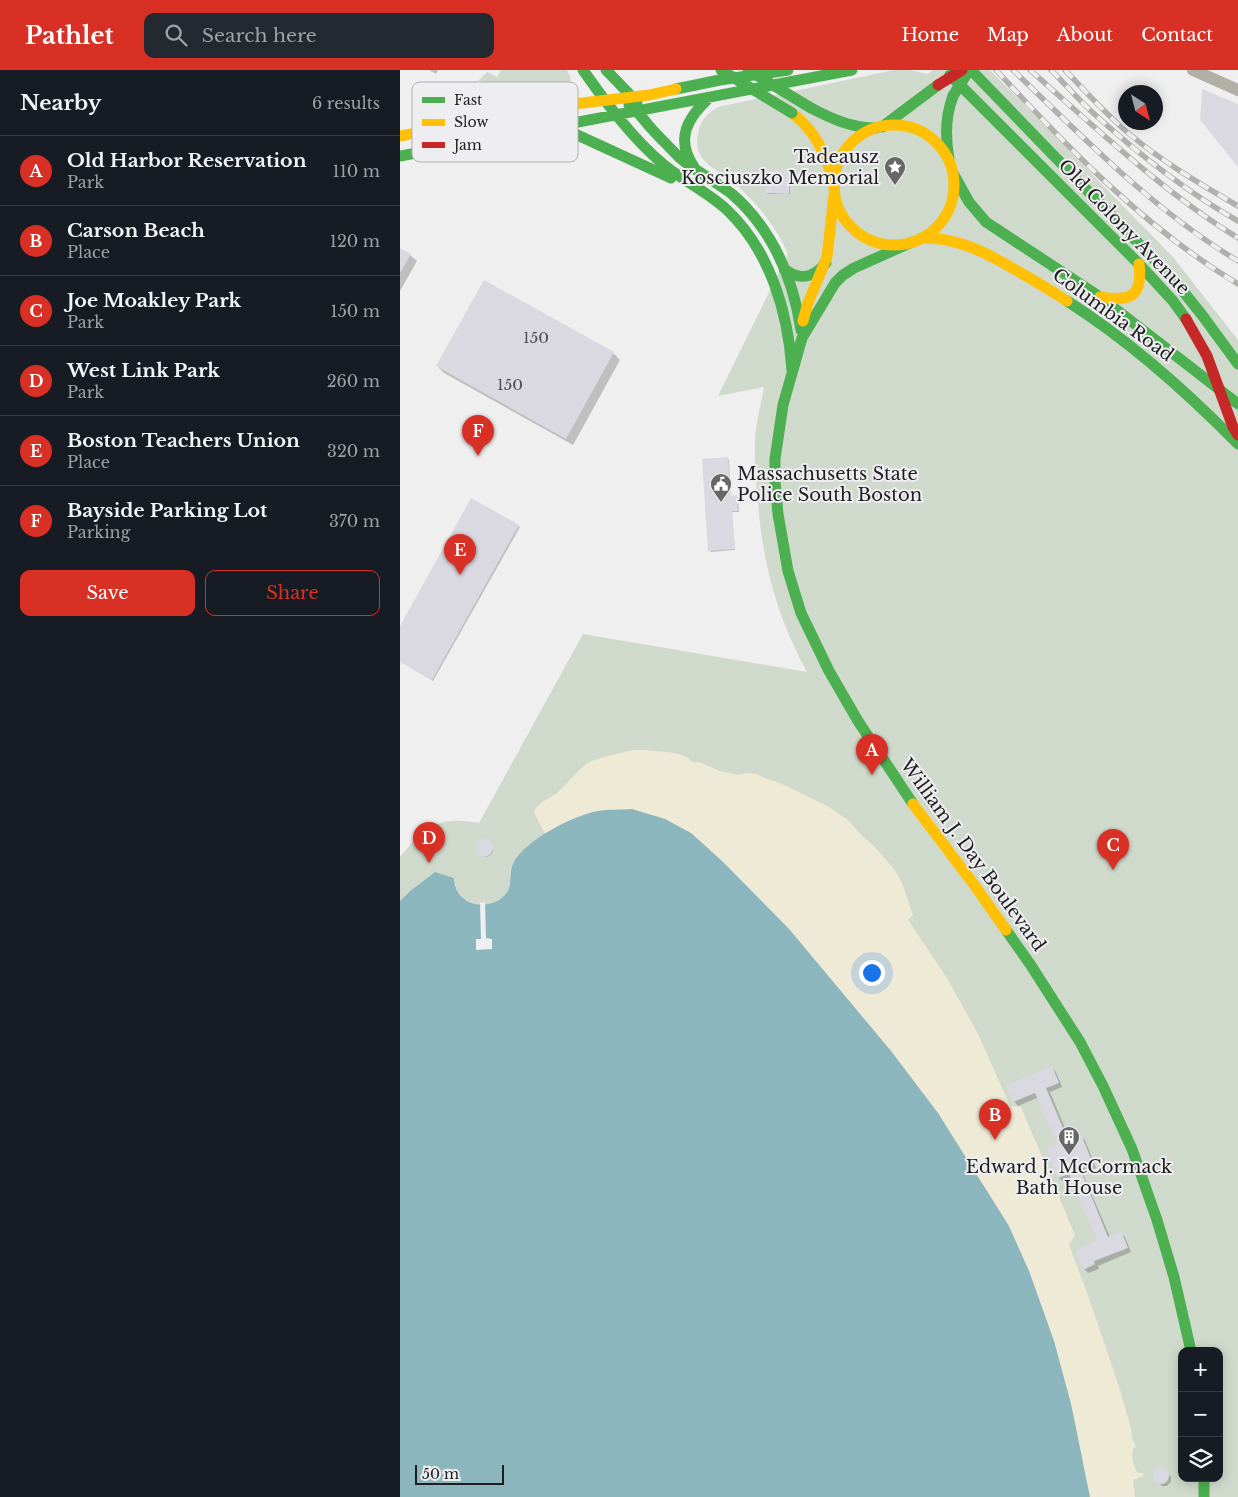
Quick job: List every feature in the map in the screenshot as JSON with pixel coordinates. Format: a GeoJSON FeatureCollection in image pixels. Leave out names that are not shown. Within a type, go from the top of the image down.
{"type":"FeatureCollection","features":[{"type":"Feature","properties":{"kind":"main road"},"geometry":{"type":"LineString","coordinates":[[578,83],[581,70]]}},
{"type":"Feature","properties":{"kind":"main road"},"geometry":{"type":"LineString","coordinates":[[581,70],[605,100]]}},
{"type":"Feature","properties":{"kind":"main road"},"geometry":{"type":"LineString","coordinates":[[606,70],[631,97],[643,106],[654,108]]}},
{"type":"Feature","properties":{"kind":"main road"},"geometry":{"type":"LineString","coordinates":[[721,70],[792,113],[809,126],[817,138],[834,185],[840,210],[847,222],[857,232],[869,240],[897,245],[916,240],[939,225],[948,211],[954,190],[952,169],[944,151],[938,144],[915,129],[901,126],[868,129],[833,120],[748,70]]}},
{"type":"Feature","properties":{"kind":"main road"},"geometry":{"type":"LineString","coordinates":[[578,103],[649,95],[773,71],[790,74],[852,70]]}},
{"type":"Feature","properties":{"kind":"main road","name":"Old Colony Avenue"},"geometry":{"type":"LineString","coordinates":[[945,70],[1139,264],[1173,302],[1186,319],[1207,356],[1238,435]]}},
{"type":"Feature","properties":{"kind":"main road"},"geometry":{"type":"LineString","coordinates":[[834,185],[838,164],[848,148],[861,136],[880,127],[962,70]]}},
{"type":"Feature","properties":{"kind":"main road","name":"Old Colony Avenue"},"geometry":{"type":"LineString","coordinates":[[970,70],[1174,280],[1238,364]]}},
{"type":"Feature","properties":{"kind":"main road","name":"Columbia Road"},"geometry":{"type":"LineString","coordinates":[[970,70],[953,96],[945,127],[952,169],[969,202],[986,222],[1100,297],[1238,404]]}},
{"type":"Feature","properties":{"kind":"main road"},"geometry":{"type":"LineString","coordinates":[[773,71],[775,84]]}},
{"type":"Feature","properties":{"kind":"main road"},"geometry":{"type":"LineString","coordinates":[[578,122],[775,84],[790,74]]}},
{"type":"Feature","properties":{"kind":"main road"},"geometry":{"type":"LineString","coordinates":[[696,170],[690,163],[686,153],[685,132],[691,116],[710,97]]}},
{"type":"Feature","properties":{"kind":"main road","name":"William J. Day Boulevard"},"geometry":{"type":"LineString","coordinates":[[605,100],[623,102],[632,107],[673,152],[730,194],[749,211],[768,238],[784,269],[798,310],[802,338]]}},
{"type":"Feature","properties":{"kind":"main road","name":"William J. Day Boulevard"},"geometry":{"type":"LineString","coordinates":[[605,100],[646,148],[664,164],[712,197],[730,213],[743,227],[760,251],[770,271],[786,327],[792,372]]}},
{"type":"Feature","properties":{"kind":"main road"},"geometry":{"type":"LineString","coordinates":[[578,135],[712,197]]}},
{"type":"Feature","properties":{"kind":"main road","name":"William J. Day Boulevard"},"geometry":{"type":"LineString","coordinates":[[834,185],[826,263],[807,306],[802,338],[783,405],[777,443],[776,486],[784,552],[794,590],[804,621],[819,652],[833,679],[881,758],[906,795],[1010,934],[1080,1042],[1132,1149],[1158,1220],[1174,1277],[1190,1347]]}},
{"type":"Feature","properties":{"kind":"main road","name":"Columbia Road"},"geometry":{"type":"LineString","coordinates":[[916,240],[939,238],[977,250],[1032,278],[1068,300],[1146,358],[1202,408],[1238,444]]}},
{"type":"Feature","properties":{"kind":"main road","name":"William J. Day Boulevard"},"geometry":{"type":"LineString","coordinates":[[802,338],[833,286],[842,275],[916,240]]}},
{"type":"Feature","properties":{"kind":"main road"},"geometry":{"type":"LineString","coordinates":[[784,269],[794,276],[808,277],[820,270],[826,263]]}},
{"type":"Feature","properties":{"kind":"main road"},"geometry":{"type":"LineString","coordinates":[[1100,297],[1116,300],[1131,296],[1140,283],[1139,264]]}},
{"type":"Feature","properties":{"kind":"main road"},"geometry":{"type":"LineString","coordinates":[[1204,1482],[1204,1497]]}},
{"type":"Feature","properties":{"kind":"street"},"geometry":{"type":"LineString","coordinates":[[1193,70],[1238,90]]}},
{"type":"Feature","properties":{"kind":"green space"},"geometry":{"type":"Polygon","coordinates":[[[501,70],[567,70],[571,80],[570,82],[478,81],[487,72],[497,77],[501,70]]]}},
{"type":"Feature","properties":{"kind":"green space"},"geometry":{"type":"Polygon","coordinates":[[[894,70],[910,70],[928,74],[933,70],[990,70],[1173,257],[1238,340],[1238,1497],[1090,1497],[1084,1465],[563,823],[528,845],[510,873],[511,885],[499,901],[480,905],[471,902],[463,897],[457,889],[454,878],[435,872],[400,901],[400,857],[417,838],[434,826],[453,821],[479,823],[583,634],[807,672],[778,607],[762,541],[755,446],[756,427],[764,387],[718,396],[788,254],[776,232],[756,204],[735,184],[709,165],[700,154],[697,139],[700,125],[718,107],[894,70]]]}},
{"type":"Feature","properties":{"kind":"sand"},"geometry":{"type":"Polygon","coordinates":[[[633,750],[675,753],[687,757],[692,762],[699,762],[720,771],[738,775],[756,774],[780,783],[825,805],[847,819],[894,869],[902,883],[913,915],[908,920],[947,978],[978,1034],[1010,1106],[1021,1107],[1075,1235],[1069,1245],[1121,1393],[1136,1447],[1132,1452],[1133,1464],[1137,1472],[1144,1474],[1133,1480],[1135,1497],[1090,1497],[1071,1404],[1054,1341],[1029,1271],[891,1051],[789,929],[723,862],[691,833],[665,819],[650,815],[563,823],[545,834],[534,812],[538,806],[557,793],[588,763],[633,750]]]}},
{"type":"Feature","properties":{"kind":"water"},"geometry":{"type":"Polygon","coordinates":[[[632,809],[665,819],[691,833],[723,862],[789,929],[891,1051],[938,1113],[1009,1226],[1029,1271],[1054,1341],[1071,1404],[1090,1497],[400,1497],[400,901],[435,872],[454,878],[455,886],[459,893],[470,902],[484,905],[492,903],[499,900],[508,891],[514,862],[528,845],[551,830],[575,818],[601,810],[632,809]]]}},
{"type":"Feature","properties":{"kind":"pier"},"geometry":{"type":"Polygon","coordinates":[[[485,902],[486,938],[492,939],[492,949],[476,950],[476,939],[481,939],[480,903],[485,902]]]}},
{"type":"Feature","properties":{"kind":"building"},"geometry":{"type":"Polygon","coordinates":[[[1202,89],[1238,104],[1238,167],[1200,120],[1202,89]]]}},
{"type":"Feature","properties":{"kind":"building"},"geometry":{"type":"Polygon","coordinates":[[[766,169],[790,170],[789,194],[766,193],[766,169]]]}},
{"type":"Feature","properties":{"kind":"building"},"geometry":{"type":"Polygon","coordinates":[[[400,248],[411,254],[400,273],[400,248]]]}},
{"type":"Feature","properties":{"kind":"building"},"geometry":{"type":"Polygon","coordinates":[[[484,280],[614,352],[566,439],[436,366],[484,280]]]}},
{"type":"Feature","properties":{"kind":"building","name":"Massachusetts State Police South Boston"},"geometry":{"type":"Polygon","coordinates":[[[728,457],[731,496],[737,495],[738,511],[732,511],[735,549],[708,551],[702,459],[728,457]]]}},
{"type":"Feature","properties":{"kind":"building"},"geometry":{"type":"Polygon","coordinates":[[[471,498],[519,525],[432,680],[400,662],[400,626],[471,498]]]}},
{"type":"Feature","properties":{"kind":"building"},"geometry":{"type":"Polygon","coordinates":[[[484,839],[490,842],[493,848],[490,854],[484,857],[478,854],[475,848],[478,842],[484,839]]]}},
{"type":"Feature","properties":{"kind":"building"},"geometry":{"type":"Polygon","coordinates":[[[1052,1066],[1059,1083],[1046,1088],[1068,1140],[1081,1134],[1093,1164],[1080,1169],[1108,1237],[1121,1231],[1128,1248],[1094,1261],[1095,1264],[1083,1270],[1075,1250],[1097,1241],[1069,1174],[1058,1178],[1046,1149],[1057,1144],[1035,1093],[1013,1102],[1006,1086],[1052,1066]]]}},
{"type":"Feature","properties":{"kind":"building"},"geometry":{"type":"Polygon","coordinates":[[[1161,1468],[1169,1476],[1161,1484],[1153,1476],[1161,1468]]]}},
{"type":"Feature","properties":{"kind":"railway"},"geometry":{"type":"LineString","coordinates":[[996,70],[1080,158],[1140,213],[1204,262],[1238,284]]}},
{"type":"Feature","properties":{"kind":"railway"},"geometry":{"type":"LineString","coordinates":[[1013,70],[1093,147],[1148,196],[1207,241],[1238,261]]}},
{"type":"Feature","properties":{"kind":"railway"},"geometry":{"type":"LineString","coordinates":[[1030,70],[1156,180],[1238,238]]}},
{"type":"Feature","properties":{"kind":"railway"},"geometry":{"type":"LineString","coordinates":[[1051,70],[1091,111],[1143,156],[1180,184],[1238,221]]}},
{"type":"Feature","properties":{"kind":"railway"},"geometry":{"type":"LineString","coordinates":[[1065,70],[1095,102],[1140,143],[1181,172],[1238,206]]}},
{"type":"Feature","properties":{"kind":"traffic: fast"},"geometry":{"type":"LineString","coordinates":[[583,70],[641,144],[664,165],[726,209],[754,243],[774,283],[781,304],[790,348],[792,370]]}},
{"type":"Feature","properties":{"kind":"traffic: fast"},"geometry":{"type":"LineString","coordinates":[[606,70],[637,102]]}},
{"type":"Feature","properties":{"kind":"traffic: fast"},"geometry":{"type":"LineString","coordinates":[[721,70],[792,113]]}},
{"type":"Feature","properties":{"kind":"traffic: fast"},"geometry":{"type":"LineString","coordinates":[[748,70],[811,108]]}},
{"type":"Feature","properties":{"kind":"traffic: fast"},"geometry":{"type":"LineString","coordinates":[[676,89],[720,80],[788,70]]}},
{"type":"Feature","properties":{"kind":"traffic: fast"},"geometry":{"type":"LineString","coordinates":[[578,122],[852,70]]}},
{"type":"Feature","properties":{"kind":"traffic: fast"},"geometry":{"type":"LineString","coordinates":[[953,96],[969,70]]}},
{"type":"Feature","properties":{"kind":"traffic: fast"},"geometry":{"type":"LineString","coordinates":[[971,70],[1174,280],[1238,364]]}},
{"type":"Feature","properties":{"kind":"traffic: fast"},"geometry":{"type":"LineString","coordinates":[[950,75],[1139,264],[1173,301],[1186,319]]}},
{"type":"Feature","properties":{"kind":"traffic: fast"},"geometry":{"type":"LineString","coordinates":[[882,127],[938,85]]}},
{"type":"Feature","properties":{"kind":"traffic: fast"},"geometry":{"type":"LineString","coordinates":[[949,159],[946,127],[953,96]]}},
{"type":"Feature","properties":{"kind":"traffic: fast"},"geometry":{"type":"LineString","coordinates":[[694,167],[685,147],[686,129],[695,113],[710,97]]}},
{"type":"Feature","properties":{"kind":"traffic: fast"},"geometry":{"type":"LineString","coordinates":[[629,105],[638,112],[653,131],[679,157],[732,194],[759,223],[786,273],[801,330]]}},
{"type":"Feature","properties":{"kind":"traffic: fast"},"geometry":{"type":"LineString","coordinates":[[811,108],[842,122],[867,128],[876,128]]}},
{"type":"Feature","properties":{"kind":"traffic: fast"},"geometry":{"type":"LineString","coordinates":[[578,135],[671,178]]}},
{"type":"Feature","properties":{"kind":"traffic: fast"},"geometry":{"type":"LineString","coordinates":[[400,156],[412,154]]}},
{"type":"Feature","properties":{"kind":"traffic: fast"},"geometry":{"type":"LineString","coordinates":[[954,175],[969,202],[986,222],[1100,297],[1238,404]]}},
{"type":"Feature","properties":{"kind":"traffic: fast"},"geometry":{"type":"LineString","coordinates":[[912,242],[854,268],[843,275],[835,283],[802,338],[783,405],[775,459],[775,481],[778,514],[788,571],[801,613],[829,671],[858,721],[913,804]]}},
{"type":"Feature","properties":{"kind":"traffic: fast"},"geometry":{"type":"LineString","coordinates":[[784,269],[795,275],[806,276],[816,272],[826,263]]}},
{"type":"Feature","properties":{"kind":"traffic: fast"},"geometry":{"type":"LineString","coordinates":[[1067,301],[1113,333],[1157,368],[1238,444]]}},
{"type":"Feature","properties":{"kind":"traffic: fast"},"geometry":{"type":"LineString","coordinates":[[1006,930],[1080,1042],[1132,1149],[1157,1220],[1174,1277],[1190,1347]]}},
{"type":"Feature","properties":{"kind":"traffic: fast"},"geometry":{"type":"LineString","coordinates":[[1204,1482],[1204,1497]]}},
{"type":"Feature","properties":{"kind":"traffic: slow"},"geometry":{"type":"LineString","coordinates":[[578,104],[649,95],[676,89]]}},
{"type":"Feature","properties":{"kind":"traffic: slow"},"geometry":{"type":"LineString","coordinates":[[792,113],[808,128],[819,144],[834,183]]}},
{"type":"Feature","properties":{"kind":"traffic: slow"},"geometry":{"type":"LineString","coordinates":[[894,125],[906,126],[917,130],[927,135],[936,143],[944,152],[949,162],[953,173],[954,185],[953,197],[949,208],[944,218],[936,227],[927,235],[917,240],[906,244],[894,245],[882,244],[871,240],[861,235],[852,227],[844,218],[839,208],[835,197],[834,185],[835,173],[839,162],[844,152],[852,143],[861,135],[871,130],[882,126],[894,125]]}},
{"type":"Feature","properties":{"kind":"traffic: slow"},"geometry":{"type":"LineString","coordinates":[[400,136],[412,134]]}},
{"type":"Feature","properties":{"kind":"traffic: slow"},"geometry":{"type":"LineString","coordinates":[[803,321],[808,303],[827,257],[834,195]]}},
{"type":"Feature","properties":{"kind":"traffic: slow"},"geometry":{"type":"LineString","coordinates":[[921,238],[946,240],[981,251],[1067,301]]}},
{"type":"Feature","properties":{"kind":"traffic: slow"},"geometry":{"type":"LineString","coordinates":[[1100,297],[1119,299],[1132,295],[1139,284],[1139,264]]}},
{"type":"Feature","properties":{"kind":"traffic: slow"},"geometry":{"type":"LineString","coordinates":[[913,804],[1006,930]]}},
{"type":"Feature","properties":{"kind":"traffic: jam"},"geometry":{"type":"LineString","coordinates":[[938,85],[962,70]]}},
{"type":"Feature","properties":{"kind":"traffic: jam"},"geometry":{"type":"LineString","coordinates":[[1186,319],[1207,356],[1233,427],[1238,435]]}},
{"type":"Feature","properties":{"kind":"place","name":"Tadeausz Kosciuszko Memorial"},"geometry":{"type":"Point","coordinates":[895,186]}},
{"type":"Feature","properties":{"kind":"place","name":"Bayside Parking Lot"},"geometry":{"type":"Point","coordinates":[478,456]}},
{"type":"Feature","properties":{"kind":"place","name":"Massachusetts State Police South Boston"},"geometry":{"type":"Point","coordinates":[721,503]}},
{"type":"Feature","properties":{"kind":"place","name":"Boston Teachers Union"},"geometry":{"type":"Point","coordinates":[460,575]}},
{"type":"Feature","properties":{"kind":"place","name":"Old Harbor Reservation"},"geometry":{"type":"Point","coordinates":[872,775]}},
{"type":"Feature","properties":{"kind":"place","name":"West Link Park"},"geometry":{"type":"Point","coordinates":[429,863]}},
{"type":"Feature","properties":{"kind":"place","name":"Joe Moakley Park"},"geometry":{"type":"Point","coordinates":[1113,870]}},
{"type":"Feature","properties":{"kind":"place","name":"Carson Beach"},"geometry":{"type":"Point","coordinates":[995,1140]}},
{"type":"Feature","properties":{"kind":"place","name":"Edward J. McCormack Bath House"},"geometry":{"type":"Point","coordinates":[1069,1156]}}]}
